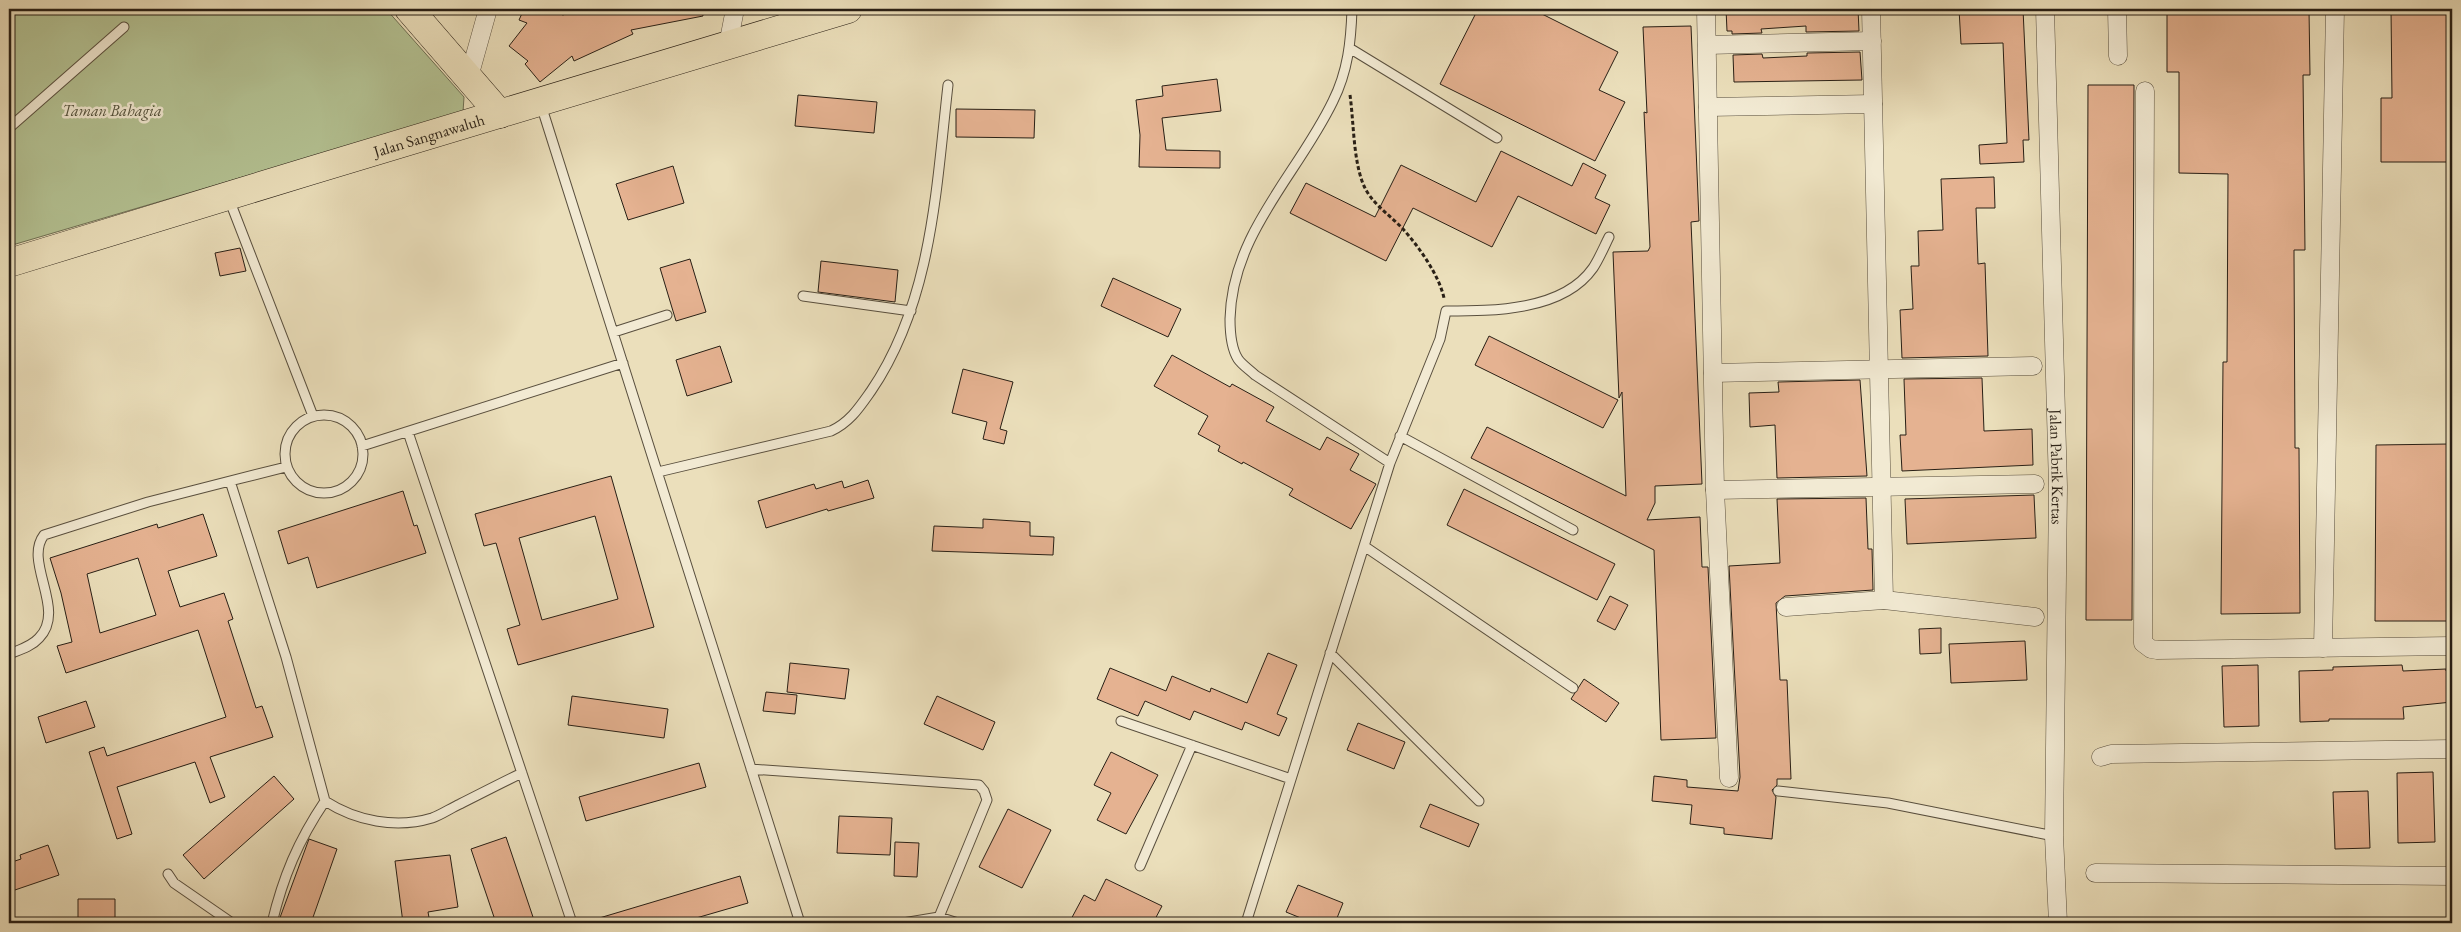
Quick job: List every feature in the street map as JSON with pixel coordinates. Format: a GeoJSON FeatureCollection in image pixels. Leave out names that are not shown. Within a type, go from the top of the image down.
{"type":"FeatureCollection","features":[{"type":"Feature","properties":{"kind":"main road"},"geometry":{"type":"LineString","coordinates":[[409,9],[500,114]]}},
{"type":"Feature","properties":{"kind":"main road","name":"Jalan Sangnawaluh"},"geometry":{"type":"LineString","coordinates":[[9,263],[227,195],[540,103],[848,9]]}},
{"type":"Feature","properties":{"kind":"street"},"geometry":{"type":"LineString","coordinates":[[469,77],[488,9]]}},
{"type":"Feature","properties":{"kind":"street"},"geometry":{"type":"LineString","coordinates":[[728,45],[735,9]]}},
{"type":"Feature","properties":{"kind":"street"},"geometry":{"type":"LineString","coordinates":[[1706,9],[1715,490],[1729,778]]}},
{"type":"Feature","properties":{"kind":"street"},"geometry":{"type":"LineString","coordinates":[[1871,9],[1880,488],[1884,600]]}},
{"type":"Feature","properties":{"kind":"street","name":"Jalan Pabrik Kertas"},"geometry":{"type":"LineString","coordinates":[[2045,9],[2058,487],[2054,836],[2058,923]]}},
{"type":"Feature","properties":{"kind":"street"},"geometry":{"type":"LineString","coordinates":[[2116,9],[2118,56]]}},
{"type":"Feature","properties":{"kind":"street"},"geometry":{"type":"LineString","coordinates":[[2323,648],[2335,9]]}},
{"type":"Feature","properties":{"kind":"street"},"geometry":{"type":"LineString","coordinates":[[1707,45],[1872,41]]}},
{"type":"Feature","properties":{"kind":"street"},"geometry":{"type":"LineString","coordinates":[[2146,91],[2143,643],[2151,649],[2157,650],[2452,646]]}},
{"type":"Feature","properties":{"kind":"street"},"geometry":{"type":"LineString","coordinates":[[1708,107],[1873,104]]}},
{"type":"Feature","properties":{"kind":"street"},"geometry":{"type":"LineString","coordinates":[[1713,373],[1878,371],[2033,366]]}},
{"type":"Feature","properties":{"kind":"street"},"geometry":{"type":"LineString","coordinates":[[1715,490],[2036,484]]}},
{"type":"Feature","properties":{"kind":"street"},"geometry":{"type":"LineString","coordinates":[[1786,607],[1884,600],[2035,618]]}},
{"type":"Feature","properties":{"kind":"street"},"geometry":{"type":"LineString","coordinates":[[2101,757],[2111,754],[2452,748]]}},
{"type":"Feature","properties":{"kind":"street"},"geometry":{"type":"LineString","coordinates":[[2095,873],[2452,876]]}},
{"type":"Feature","properties":{"kind":"lane"},"geometry":{"type":"LineString","coordinates":[[1352,9],[1351,49],[1333,101],[1253,231],[1238,267],[1231,304],[1230,333],[1238,360],[1255,375],[1390,463]]}},
{"type":"Feature","properties":{"kind":"lane"},"geometry":{"type":"LineString","coordinates":[[9,128],[124,27]]}},
{"type":"Feature","properties":{"kind":"lane"},"geometry":{"type":"LineString","coordinates":[[1351,49],[1497,138]]}},
{"type":"Feature","properties":{"kind":"lane"},"geometry":{"type":"LineString","coordinates":[[658,472],[818,434],[840,426],[853,418],[882,374],[911,311],[930,240],[948,85]]}},
{"type":"Feature","properties":{"kind":"lane"},"geometry":{"type":"LineString","coordinates":[[540,103],[800,923]]}},
{"type":"Feature","properties":{"kind":"lane"},"geometry":{"type":"LineString","coordinates":[[227,195],[313,416]]}},
{"type":"Feature","properties":{"kind":"lane"},"geometry":{"type":"LineString","coordinates":[[1246,923],[1390,463],[1440,339],[1446,311],[1509,309],[1534,304],[1553,297],[1577,284],[1592,269],[1609,237]]}},
{"type":"Feature","properties":{"kind":"lane"},"geometry":{"type":"LineString","coordinates":[[803,296],[911,311]]}},
{"type":"Feature","properties":{"kind":"lane"},"geometry":{"type":"LineString","coordinates":[[614,332],[667,315]]}},
{"type":"Feature","properties":{"kind":"lane"},"geometry":{"type":"LineString","coordinates":[[362,446],[623,362]]}},
{"type":"Feature","properties":{"kind":"lane"},"geometry":{"type":"LineString","coordinates":[[326,414],[339,417],[350,424],[358,434],[362,446],[363,459],[359,472],[351,482],[334,491],[314,492],[302,487],[292,478],[286,467],[285,448],[292,430],[302,421],[313,416],[326,414]]}},
{"type":"Feature","properties":{"kind":"lane"},"geometry":{"type":"LineString","coordinates":[[408,432],[572,923]]}},
{"type":"Feature","properties":{"kind":"lane"},"geometry":{"type":"LineString","coordinates":[[1400,436],[1573,530]]}},
{"type":"Feature","properties":{"kind":"lane"},"geometry":{"type":"LineString","coordinates":[[9,654],[31,645],[40,638],[46,628],[48,615],[47,598],[38,553],[38,542],[44,535],[148,502],[286,467]]}},
{"type":"Feature","properties":{"kind":"lane"},"geometry":{"type":"LineString","coordinates":[[230,481],[286,657],[325,801],[341,812],[375,821],[410,821],[432,818],[522,773]]}},
{"type":"Feature","properties":{"kind":"lane"},"geometry":{"type":"LineString","coordinates":[[1364,546],[1573,688]]}},
{"type":"Feature","properties":{"kind":"lane"},"geometry":{"type":"LineString","coordinates":[[1330,653],[1479,801]]}},
{"type":"Feature","properties":{"kind":"lane"},"geometry":{"type":"LineString","coordinates":[[1121,721],[1291,779]]}},
{"type":"Feature","properties":{"kind":"lane"},"geometry":{"type":"LineString","coordinates":[[1140,866],[1192,745]]}},
{"type":"Feature","properties":{"kind":"lane"},"geometry":{"type":"LineString","coordinates":[[751,769],[978,785],[984,792],[987,800],[939,917]]}},
{"type":"Feature","properties":{"kind":"lane"},"geometry":{"type":"LineString","coordinates":[[1778,791],[1888,804],[2054,836]]}},
{"type":"Feature","properties":{"kind":"lane"},"geometry":{"type":"LineString","coordinates":[[272,923],[284,880],[305,830],[325,801]]}},
{"type":"Feature","properties":{"kind":"lane"},"geometry":{"type":"LineString","coordinates":[[168,874],[174,882],[232,923]]}},
{"type":"Feature","properties":{"kind":"lane"},"geometry":{"type":"LineString","coordinates":[[903,923],[939,917],[958,923]]}},
{"type":"Feature","properties":{"kind":"path"},"geometry":{"type":"LineString","coordinates":[[1346,66],[1358,168],[1366,190],[1382,210],[1403,229],[1416,245],[1432,270],[1444,295],[1446,311]]}},
{"type":"Feature","properties":{"kind":"green space","name":"Taman Bahagia"},"geometry":{"type":"Polygon","coordinates":[[[9,9],[386,9],[464,97],[463,112],[9,246],[9,9]]]}},
{"type":"Feature","properties":{"kind":"building"},"geometry":{"type":"Polygon","coordinates":[[[524,9],[547,9],[563,15],[577,9],[702,9],[703,16],[631,30],[633,34],[574,61],[572,56],[540,82],[525,64],[528,61],[509,46],[527,23],[519,20],[524,9]]]}},
{"type":"Feature","properties":{"kind":"building"},"geometry":{"type":"Polygon","coordinates":[[[1478,9],[1532,9],[1618,52],[1599,90],[1625,102],[1595,161],[1440,84],[1478,9]]]}},
{"type":"Feature","properties":{"kind":"building"},"geometry":{"type":"Polygon","coordinates":[[[1726,9],[1858,9],[1859,31],[1806,32],[1806,26],[1761,29],[1762,33],[1732,34],[1732,31],[1727,31],[1726,9]]]}},
{"type":"Feature","properties":{"kind":"building"},"geometry":{"type":"Polygon","coordinates":[[[1959,9],[2023,9],[2029,140],[2023,140],[2024,162],[1980,164],[1979,145],[2007,143],[2003,43],[1961,44],[1959,9]]]}},
{"type":"Feature","properties":{"kind":"building"},"geometry":{"type":"Polygon","coordinates":[[[2167,9],[2309,10],[2310,75],[2303,75],[2305,250],[2294,250],[2295,448],[2299,448],[2300,613],[2221,614],[2223,362],[2227,362],[2228,174],[2179,173],[2179,72],[2167,72],[2167,9]]]}},
{"type":"Feature","properties":{"kind":"building"},"geometry":{"type":"Polygon","coordinates":[[[2391,9],[2452,9],[2452,162],[2381,162],[2381,98],[2392,98],[2391,9]]]}},
{"type":"Feature","properties":{"kind":"building"},"geometry":{"type":"Polygon","coordinates":[[[1691,26],[1699,221],[1691,222],[1702,484],[1655,486],[1655,503],[1647,520],[1700,517],[1702,567],[1708,567],[1716,738],[1661,740],[1654,550],[1471,458],[1487,427],[1626,496],[1622,392],[1619,398],[1613,252],[1648,251],[1650,247],[1644,112],[1647,113],[1643,27],[1691,26]]]}},
{"type":"Feature","properties":{"kind":"building"},"geometry":{"type":"Polygon","coordinates":[[[1860,52],[1862,80],[1734,82],[1733,55],[1762,54],[1763,58],[1807,56],[1807,53],[1860,52]]]}},
{"type":"Feature","properties":{"kind":"building"},"geometry":{"type":"Polygon","coordinates":[[[1217,79],[1221,111],[1162,118],[1166,150],[1220,151],[1220,168],[1139,167],[1140,135],[1136,100],[1163,96],[1162,86],[1217,79]]]}},
{"type":"Feature","properties":{"kind":"building"},"geometry":{"type":"Polygon","coordinates":[[[2088,85],[2134,85],[2132,620],[2086,620],[2088,85]]]}},
{"type":"Feature","properties":{"kind":"building"},"geometry":{"type":"Polygon","coordinates":[[[798,95],[877,102],[874,133],[795,126],[798,95]]]}},
{"type":"Feature","properties":{"kind":"building"},"geometry":{"type":"Polygon","coordinates":[[[956,109],[1035,110],[1034,138],[956,137],[956,109]]]}},
{"type":"Feature","properties":{"kind":"building"},"geometry":{"type":"Polygon","coordinates":[[[1501,151],[1572,186],[1583,163],[1606,175],[1595,198],[1610,205],[1596,234],[1518,196],[1492,247],[1413,208],[1386,261],[1290,213],[1306,183],[1375,217],[1401,165],[1476,202],[1501,151]]]}},
{"type":"Feature","properties":{"kind":"building"},"geometry":{"type":"Polygon","coordinates":[[[673,166],[684,203],[628,220],[616,184],[673,166]]]}},
{"type":"Feature","properties":{"kind":"building"},"geometry":{"type":"Polygon","coordinates":[[[1994,177],[1995,208],[1976,208],[1978,264],[1985,263],[1988,356],[1902,358],[1900,310],[1913,309],[1911,266],[1919,266],[1918,231],[1943,230],[1941,179],[1994,177]]]}},
{"type":"Feature","properties":{"kind":"building"},"geometry":{"type":"Polygon","coordinates":[[[240,248],[246,271],[220,276],[215,253],[240,248]]]}},
{"type":"Feature","properties":{"kind":"building"},"geometry":{"type":"Polygon","coordinates":[[[690,259],[706,312],[676,321],[660,268],[690,259]]]}},
{"type":"Feature","properties":{"kind":"building"},"geometry":{"type":"Polygon","coordinates":[[[821,261],[898,270],[895,302],[818,292],[821,261]]]}},
{"type":"Feature","properties":{"kind":"building"},"geometry":{"type":"Polygon","coordinates":[[[1113,278],[1181,309],[1168,337],[1101,306],[1113,278]]]}},
{"type":"Feature","properties":{"kind":"building"},"geometry":{"type":"Polygon","coordinates":[[[1489,336],[1618,400],[1603,428],[1475,365],[1489,336]]]}},
{"type":"Feature","properties":{"kind":"building"},"geometry":{"type":"Polygon","coordinates":[[[720,346],[732,382],[687,396],[676,360],[720,346]]]}},
{"type":"Feature","properties":{"kind":"building"},"geometry":{"type":"Polygon","coordinates":[[[1172,355],[1230,387],[1232,384],[1274,407],[1266,421],[1320,450],[1327,437],[1359,454],[1350,470],[1376,484],[1351,529],[1289,495],[1293,489],[1218,451],[1220,446],[1198,434],[1208,416],[1154,386],[1172,355]]]}},
{"type":"Feature","properties":{"kind":"building"},"geometry":{"type":"Polygon","coordinates":[[[963,369],[1013,382],[1000,429],[1007,431],[1004,444],[983,439],[987,422],[952,413],[963,369]]]}},
{"type":"Feature","properties":{"kind":"building"},"geometry":{"type":"Polygon","coordinates":[[[1982,378],[1984,431],[2032,429],[2033,465],[1902,471],[1900,435],[1906,435],[1904,379],[1982,378]]]}},
{"type":"Feature","properties":{"kind":"building"},"geometry":{"type":"Polygon","coordinates":[[[1860,380],[1867,476],[1777,478],[1775,425],[1750,427],[1749,393],[1779,392],[1778,382],[1860,380]]]}},
{"type":"Feature","properties":{"kind":"building"},"geometry":{"type":"Polygon","coordinates":[[[2449,444],[2451,621],[2375,621],[2376,445],[2449,444]]]}},
{"type":"Feature","properties":{"kind":"building"},"geometry":{"type":"Polygon","coordinates":[[[611,476],[654,627],[518,665],[507,629],[520,625],[496,543],[484,546],[475,514],[611,476]],[[595,516],[519,538],[542,620],[618,599],[595,516]]]}},
{"type":"Feature","properties":{"kind":"building"},"geometry":{"type":"Polygon","coordinates":[[[868,480],[874,498],[828,511],[827,509],[766,528],[758,501],[814,484],[816,489],[842,481],[844,488],[868,480]]]}},
{"type":"Feature","properties":{"kind":"building"},"geometry":{"type":"Polygon","coordinates":[[[1464,489],[1615,564],[1597,600],[1447,525],[1464,489]]]}},
{"type":"Feature","properties":{"kind":"building"},"geometry":{"type":"Polygon","coordinates":[[[403,491],[414,526],[417,525],[426,553],[317,588],[308,557],[288,564],[278,531],[403,491]]]}},
{"type":"Feature","properties":{"kind":"building"},"geometry":{"type":"Polygon","coordinates":[[[2034,495],[2036,538],[1907,544],[1905,499],[2034,495]]]}},
{"type":"Feature","properties":{"kind":"building"},"geometry":{"type":"Polygon","coordinates":[[[1866,498],[1868,549],[1872,549],[1873,590],[1785,596],[1776,603],[1780,680],[1787,680],[1791,779],[1777,779],[1777,785],[1772,790],[1776,797],[1772,839],[1724,834],[1724,828],[1690,824],[1692,805],[1652,801],[1654,776],[1687,780],[1687,787],[1738,791],[1740,777],[1729,566],[1780,563],[1777,499],[1866,498]]]}},
{"type":"Feature","properties":{"kind":"building"},"geometry":{"type":"Polygon","coordinates":[[[203,514],[217,556],[168,571],[180,607],[224,593],[233,619],[228,621],[256,708],[262,706],[273,737],[210,757],[225,797],[210,803],[195,762],[117,787],[132,834],[117,839],[89,752],[104,747],[107,756],[226,717],[198,630],[66,673],[57,646],[72,642],[61,593],[50,558],[157,524],[158,528],[203,514]],[[138,558],[87,574],[100,633],[156,615],[138,558]]]}},
{"type":"Feature","properties":{"kind":"building"},"geometry":{"type":"Polygon","coordinates":[[[983,519],[1030,522],[1030,536],[1054,537],[1053,555],[932,551],[934,526],[983,528],[983,519]]]}},
{"type":"Feature","properties":{"kind":"building"},"geometry":{"type":"Polygon","coordinates":[[[1610,596],[1628,605],[1615,630],[1597,621],[1610,596]]]}},
{"type":"Feature","properties":{"kind":"building"},"geometry":{"type":"Polygon","coordinates":[[[1941,628],[1941,653],[1920,654],[1919,629],[1941,628]]]}},
{"type":"Feature","properties":{"kind":"building"},"geometry":{"type":"Polygon","coordinates":[[[2025,641],[2027,680],[1951,683],[1949,644],[2025,641]]]}},
{"type":"Feature","properties":{"kind":"building"},"geometry":{"type":"Polygon","coordinates":[[[1268,653],[1297,665],[1277,714],[1287,718],[1279,736],[1245,722],[1242,730],[1194,711],[1190,720],[1145,701],[1138,716],[1097,699],[1110,668],[1166,691],[1172,676],[1210,692],[1211,688],[1247,703],[1268,653]]]}},
{"type":"Feature","properties":{"kind":"building"},"geometry":{"type":"Polygon","coordinates":[[[790,663],[849,669],[845,699],[787,692],[790,663]]]}},
{"type":"Feature","properties":{"kind":"building"},"geometry":{"type":"Polygon","coordinates":[[[2258,665],[2259,726],[2224,727],[2222,666],[2258,665]]]}},
{"type":"Feature","properties":{"kind":"building"},"geometry":{"type":"Polygon","coordinates":[[[2402,665],[2403,671],[2446,669],[2446,671],[2452,671],[2452,702],[2403,707],[2404,719],[2329,719],[2329,721],[2300,722],[2299,671],[2333,670],[2333,667],[2402,665]]]}},
{"type":"Feature","properties":{"kind":"building"},"geometry":{"type":"Polygon","coordinates":[[[1584,679],[1619,703],[1606,722],[1571,699],[1584,679]]]}},
{"type":"Feature","properties":{"kind":"building"},"geometry":{"type":"Polygon","coordinates":[[[766,692],[797,695],[795,714],[763,711],[766,692]]]}},
{"type":"Feature","properties":{"kind":"building"},"geometry":{"type":"Polygon","coordinates":[[[572,696],[668,709],[664,738],[568,725],[572,696]]]}},
{"type":"Feature","properties":{"kind":"building"},"geometry":{"type":"Polygon","coordinates":[[[937,696],[995,722],[983,750],[924,724],[937,696]]]}},
{"type":"Feature","properties":{"kind":"building"},"geometry":{"type":"Polygon","coordinates":[[[86,701],[95,727],[46,743],[38,717],[86,701]]]}},
{"type":"Feature","properties":{"kind":"building"},"geometry":{"type":"Polygon","coordinates":[[[1358,723],[1405,742],[1394,769],[1347,750],[1358,723]]]}},
{"type":"Feature","properties":{"kind":"building"},"geometry":{"type":"Polygon","coordinates":[[[1111,752],[1158,775],[1126,834],[1097,820],[1111,793],[1094,785],[1111,752]]]}},
{"type":"Feature","properties":{"kind":"building"},"geometry":{"type":"Polygon","coordinates":[[[699,763],[706,787],[586,821],[579,797],[699,763]]]}},
{"type":"Feature","properties":{"kind":"building"},"geometry":{"type":"Polygon","coordinates":[[[2433,772],[2435,842],[2398,843],[2397,773],[2433,772]]]}},
{"type":"Feature","properties":{"kind":"building"},"geometry":{"type":"Polygon","coordinates":[[[274,776],[294,799],[204,879],[183,855],[274,776]]]}},
{"type":"Feature","properties":{"kind":"building"},"geometry":{"type":"Polygon","coordinates":[[[2368,791],[2370,848],[2335,849],[2333,792],[2368,791]]]}},
{"type":"Feature","properties":{"kind":"building"},"geometry":{"type":"Polygon","coordinates":[[[1430,804],[1479,824],[1469,847],[1420,827],[1430,804]]]}},
{"type":"Feature","properties":{"kind":"building"},"geometry":{"type":"Polygon","coordinates":[[[1008,809],[1051,830],[1022,888],[979,867],[1008,809]]]}},
{"type":"Feature","properties":{"kind":"building"},"geometry":{"type":"Polygon","coordinates":[[[839,816],[892,818],[890,855],[837,853],[839,816]]]}},
{"type":"Feature","properties":{"kind":"building"},"geometry":{"type":"Polygon","coordinates":[[[506,837],[535,923],[496,923],[471,849],[506,837]]]}},
{"type":"Feature","properties":{"kind":"building"},"geometry":{"type":"Polygon","coordinates":[[[309,839],[337,849],[311,923],[278,923],[309,839]]]}},
{"type":"Feature","properties":{"kind":"building"},"geometry":{"type":"Polygon","coordinates":[[[895,842],[919,843],[917,877],[894,876],[895,842]]]}},
{"type":"Feature","properties":{"kind":"building"},"geometry":{"type":"Polygon","coordinates":[[[48,845],[59,875],[9,892],[9,863],[21,859],[20,855],[48,845]]]}},
{"type":"Feature","properties":{"kind":"building"},"geometry":{"type":"Polygon","coordinates":[[[450,855],[458,907],[428,912],[430,923],[403,923],[395,861],[450,855]]]}},
{"type":"Feature","properties":{"kind":"building"},"geometry":{"type":"Polygon","coordinates":[[[740,876],[748,903],[679,923],[596,923],[596,919],[740,876]]]}},
{"type":"Feature","properties":{"kind":"building"},"geometry":{"type":"Polygon","coordinates":[[[1106,879],[1162,906],[1153,923],[1069,923],[1084,895],[1095,901],[1106,879]]]}},
{"type":"Feature","properties":{"kind":"building"},"geometry":{"type":"Polygon","coordinates":[[[1298,885],[1343,903],[1335,923],[1313,923],[1286,912],[1298,885]]]}},
{"type":"Feature","properties":{"kind":"building"},"geometry":{"type":"Polygon","coordinates":[[[78,899],[115,899],[115,923],[78,923],[78,899]]]}}]}
